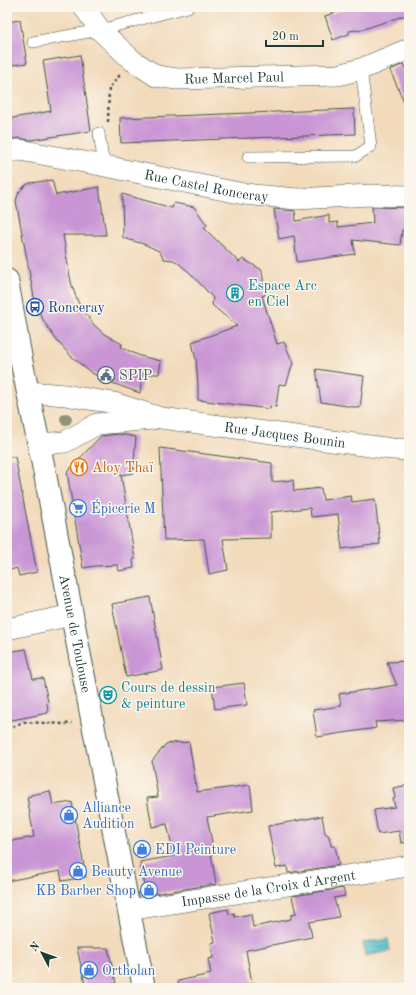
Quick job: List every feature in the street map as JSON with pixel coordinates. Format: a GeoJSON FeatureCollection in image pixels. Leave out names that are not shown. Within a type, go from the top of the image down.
{"type":"FeatureCollection","features":[{"type":"Feature","properties":{"kind":"main road","name":"Avenue de Toulouse"},"geometry":{"type":"LineString","coordinates":[[7,280],[144,988]]}},
{"type":"Feature","properties":{"kind":"street","name":"Rue Marcel Paul"},"geometry":{"type":"LineString","coordinates":[[84,7],[100,30],[132,60],[156,76],[178,78],[338,74],[360,69],[409,49]]}},
{"type":"Feature","properties":{"kind":"street","name":"Rue Castel Ronceray"},"geometry":{"type":"LineString","coordinates":[[7,152],[20,150],[244,194],[297,199],[370,195],[409,196]]}},
{"type":"Feature","properties":{"kind":"street","name":"Rue Jacques Bounin"},"geometry":{"type":"LineString","coordinates":[[28,392],[65,395],[114,402],[161,418],[409,450]]}},
{"type":"Feature","properties":{"kind":"street"},"geometry":{"type":"LineString","coordinates":[[82,398],[87,410],[87,419],[84,431]]}},
{"type":"Feature","properties":{"kind":"street","name":"Rue Jacques Bounin"},"geometry":{"type":"LineString","coordinates":[[39,444],[65,442],[97,424],[161,418]]}},
{"type":"Feature","properties":{"kind":"street"},"geometry":{"type":"LineString","coordinates":[[7,629],[72,615]]}},
{"type":"Feature","properties":{"kind":"street","name":"Impasse de la Croix d'Argent"},"geometry":{"type":"LineString","coordinates":[[128,910],[409,866]]}},
{"type":"Feature","properties":{"kind":"lane"},"geometry":{"type":"LineString","coordinates":[[33,42],[100,30],[188,7]]}},
{"type":"Feature","properties":{"kind":"lane"},"geometry":{"type":"LineString","coordinates":[[248,157],[356,156],[372,146],[360,69]]}},
{"type":"Feature","properties":{"kind":"lane"},"geometry":{"type":"LineString","coordinates":[[99,133],[104,166]]}},
{"type":"Feature","properties":{"kind":"path"},"geometry":{"type":"LineString","coordinates":[[99,133],[108,129],[109,88],[132,60]]}},
{"type":"Feature","properties":{"kind":"path"},"geometry":{"type":"LineString","coordinates":[[7,729],[24,722],[65,724],[92,719]]}},
{"type":"Feature","properties":{"kind":"water"},"geometry":{"type":"Polygon","coordinates":[[[388,939],[390,951],[365,956],[363,943],[388,939]]]}},
{"type":"Feature","properties":{"kind":"building"},"geometry":{"type":"Polygon","coordinates":[[[350,7],[409,7],[409,14],[358,31],[349,31],[349,34],[333,40],[325,16],[350,7]]]}},
{"type":"Feature","properties":{"kind":"building"},"geometry":{"type":"Polygon","coordinates":[[[20,20],[27,63],[12,65],[7,35],[7,22],[20,20]]]}},
{"type":"Feature","properties":{"kind":"building"},"geometry":{"type":"Polygon","coordinates":[[[80,55],[91,131],[30,140],[18,138],[7,140],[7,119],[51,111],[43,61],[80,55]]]}},
{"type":"Feature","properties":{"kind":"building"},"geometry":{"type":"Polygon","coordinates":[[[404,64],[409,74],[409,113],[390,70],[404,64]]]}},
{"type":"Feature","properties":{"kind":"building"},"geometry":{"type":"Polygon","coordinates":[[[354,109],[355,134],[121,143],[120,118],[354,109]]]}},
{"type":"Feature","properties":{"kind":"building"},"geometry":{"type":"Polygon","coordinates":[[[52,180],[56,195],[99,187],[106,235],[63,235],[69,272],[78,302],[94,325],[104,334],[122,344],[121,347],[140,356],[161,361],[159,374],[142,374],[140,393],[112,383],[92,373],[84,367],[57,341],[39,312],[34,297],[16,201],[19,192],[26,185],[30,183],[52,180]]]}},
{"type":"Feature","properties":{"kind":"building"},"geometry":{"type":"Polygon","coordinates":[[[122,194],[172,208],[174,203],[194,207],[207,225],[204,228],[239,262],[243,259],[262,270],[265,295],[262,296],[277,344],[284,342],[293,363],[286,385],[279,384],[276,407],[270,406],[270,409],[198,400],[196,360],[192,342],[237,326],[212,305],[213,298],[189,272],[177,262],[164,259],[159,251],[144,244],[123,238],[122,194]]]}},
{"type":"Feature","properties":{"kind":"building"},"geometry":{"type":"Polygon","coordinates":[[[372,207],[409,208],[409,231],[402,230],[400,245],[353,240],[355,254],[297,262],[294,236],[279,239],[274,209],[295,211],[296,221],[329,215],[329,223],[338,222],[338,227],[373,223],[372,207]]]}},
{"type":"Feature","properties":{"kind":"building"},"geometry":{"type":"Polygon","coordinates":[[[316,369],[364,376],[360,408],[321,402],[316,369]]]}},
{"type":"Feature","properties":{"kind":"building"},"geometry":{"type":"Polygon","coordinates":[[[119,434],[136,437],[133,473],[121,475],[135,559],[133,560],[134,568],[119,571],[118,565],[83,568],[67,472],[101,436],[119,434]]]}},
{"type":"Feature","properties":{"kind":"building"},"geometry":{"type":"Polygon","coordinates":[[[160,448],[272,463],[272,482],[293,480],[294,491],[321,488],[323,500],[351,496],[352,502],[375,499],[380,544],[342,549],[338,514],[311,517],[310,508],[271,512],[271,538],[223,539],[228,570],[209,574],[204,539],[164,540],[160,448]]]}},
{"type":"Feature","properties":{"kind":"building"},"geometry":{"type":"Polygon","coordinates":[[[7,457],[15,457],[37,572],[19,576],[17,568],[7,571],[7,457]]]}},
{"type":"Feature","properties":{"kind":"building"},"geometry":{"type":"Polygon","coordinates":[[[150,597],[163,670],[126,677],[112,604],[150,597]]]}},
{"type":"Feature","properties":{"kind":"building"},"geometry":{"type":"Polygon","coordinates":[[[26,649],[33,679],[43,678],[48,702],[48,713],[7,721],[7,652],[26,649]]]}},
{"type":"Feature","properties":{"kind":"building"},"geometry":{"type":"Polygon","coordinates":[[[409,661],[409,720],[375,722],[376,728],[317,737],[313,710],[341,706],[339,694],[397,685],[387,662],[409,661]]]}},
{"type":"Feature","properties":{"kind":"building"},"geometry":{"type":"Polygon","coordinates":[[[244,683],[247,705],[215,709],[212,687],[244,683]]]}},
{"type":"Feature","properties":{"kind":"building"},"geometry":{"type":"Polygon","coordinates":[[[189,742],[197,792],[250,785],[253,810],[207,817],[214,852],[211,853],[216,884],[147,895],[140,862],[174,856],[167,824],[152,827],[147,798],[158,797],[152,761],[166,744],[189,742]]]}},
{"type":"Feature","properties":{"kind":"building"},"geometry":{"type":"Polygon","coordinates":[[[409,785],[409,842],[401,843],[399,831],[378,834],[374,810],[395,807],[393,788],[409,785]]]}},
{"type":"Feature","properties":{"kind":"building"},"geometry":{"type":"Polygon","coordinates":[[[50,791],[53,805],[72,802],[86,877],[62,881],[60,871],[7,881],[7,846],[12,845],[11,841],[34,837],[27,797],[50,791]]]}},
{"type":"Feature","properties":{"kind":"building"},"geometry":{"type":"Polygon","coordinates":[[[322,816],[325,833],[329,836],[331,846],[335,846],[339,865],[288,873],[287,866],[276,868],[268,826],[322,816]]]}},
{"type":"Feature","properties":{"kind":"building"},"geometry":{"type":"Polygon","coordinates":[[[343,888],[345,896],[334,898],[339,917],[309,922],[312,937],[246,951],[253,988],[179,988],[178,981],[211,974],[208,959],[213,958],[211,943],[215,942],[209,913],[228,909],[229,914],[234,913],[235,917],[251,914],[253,927],[291,919],[291,915],[296,914],[292,896],[343,888]]]}},
{"type":"Feature","properties":{"kind":"building"},"geometry":{"type":"Polygon","coordinates":[[[77,948],[108,948],[116,983],[86,988],[77,948]]]}},
{"type":"Feature","properties":{"kind":"place","name":"Espace Arc en Ciel"},"geometry":{"type":"Point","coordinates":[235,293]}},
{"type":"Feature","properties":{"kind":"place","name":"Ronceray"},"geometry":{"type":"Point","coordinates":[35,307]}},
{"type":"Feature","properties":{"kind":"place","name":"SPIP"},"geometry":{"type":"Point","coordinates":[106,375]}},
{"type":"Feature","properties":{"kind":"place","name":"Aloy Thaï"},"geometry":{"type":"Point","coordinates":[79,467]}},
{"type":"Feature","properties":{"kind":"place","name":"Épicerie M"},"geometry":{"type":"Point","coordinates":[78,508]}},
{"type":"Feature","properties":{"kind":"place","name":"Cours de dessin & peinture"},"geometry":{"type":"Point","coordinates":[108,695]}},
{"type":"Feature","properties":{"kind":"place","name":"Alliance Audition"},"geometry":{"type":"Point","coordinates":[69,815]}},
{"type":"Feature","properties":{"kind":"place","name":"EDI Peinture"},"geometry":{"type":"Point","coordinates":[142,849]}},
{"type":"Feature","properties":{"kind":"place","name":"Beauty Avenue"},"geometry":{"type":"Point","coordinates":[78,871]}},
{"type":"Feature","properties":{"kind":"place","name":"KB Barber Shop"},"geometry":{"type":"Point","coordinates":[149,890]}},
{"type":"Feature","properties":{"kind":"place","name":"Ortholan"},"geometry":{"type":"Point","coordinates":[89,970]}}]}
